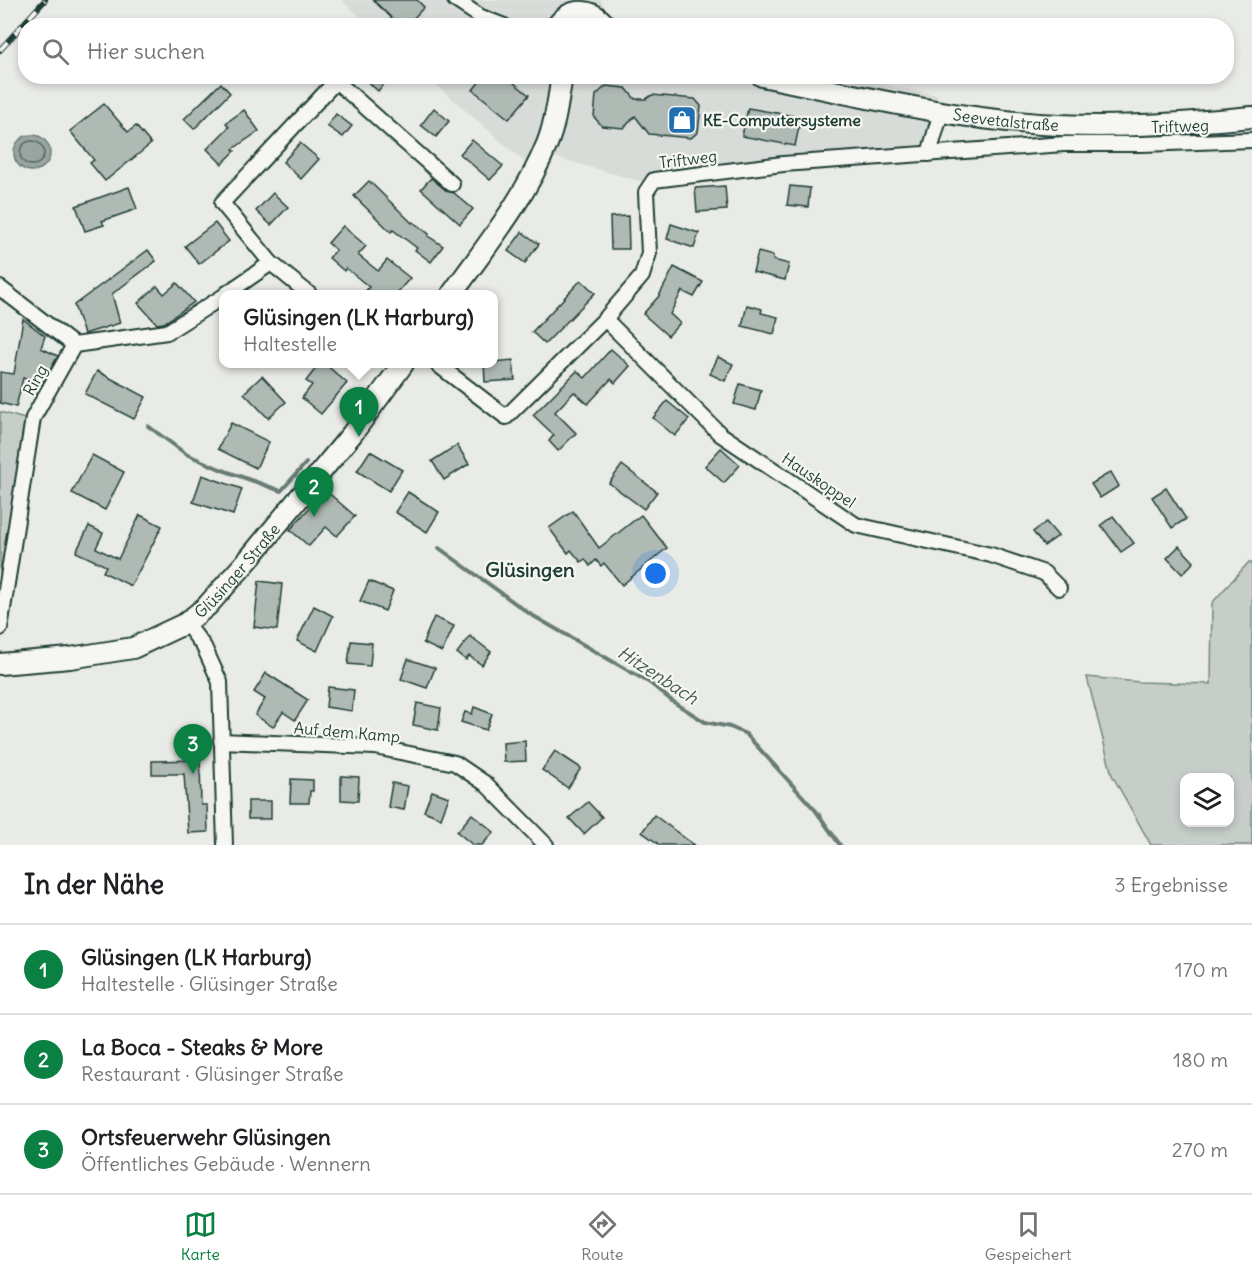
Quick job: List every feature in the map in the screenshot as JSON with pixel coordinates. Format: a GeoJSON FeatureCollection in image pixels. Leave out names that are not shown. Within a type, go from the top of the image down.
{"type":"FeatureCollection","features":[{"type":"Feature","properties":{"kind":"street"},"geometry":{"type":"LineString","coordinates":[[454,0],[484,18]]}},
{"type":"Feature","properties":{"kind":"street"},"geometry":{"type":"LineString","coordinates":[[563,17],[580,11],[597,13]]}},
{"type":"Feature","properties":{"kind":"street"},"geometry":{"type":"LineString","coordinates":[[304,290],[272,263],[222,203],[333,84]]}},
{"type":"Feature","properties":{"kind":"street"},"geometry":{"type":"LineString","coordinates":[[339,84],[452,184]]}},
{"type":"Feature","properties":{"kind":"street"},"geometry":{"type":"LineString","coordinates":[[455,290],[521,196],[548,142],[561,84]]}},
{"type":"Feature","properties":{"kind":"street"},"geometry":{"type":"LineString","coordinates":[[554,121],[573,84]]}},
{"type":"Feature","properties":{"kind":"street","name":"Seevetalstraße"},"geometry":{"type":"LineString","coordinates":[[802,84],[941,112],[1060,126],[1136,125],[1252,117]]}},
{"type":"Feature","properties":{"kind":"street"},"geometry":{"type":"LineString","coordinates":[[929,154],[941,112]]}},
{"type":"Feature","properties":{"kind":"street","name":"Triftweg"},"geometry":{"type":"LineString","coordinates":[[442,368],[506,417],[605,319],[642,276],[649,253],[646,192],[654,180],[783,165],[1064,144],[1252,140]]}},
{"type":"Feature","properties":{"kind":"street"},"geometry":{"type":"LineString","coordinates":[[232,290],[272,263]]}},
{"type":"Feature","properties":{"kind":"street"},"geometry":{"type":"LineString","coordinates":[[0,288],[74,345],[167,332],[219,299]]}},
{"type":"Feature","properties":{"kind":"street","name":"Hauskoppel"},"geometry":{"type":"LineString","coordinates":[[605,319],[720,434],[856,525],[991,555],[1044,573],[1059,588]]}},
{"type":"Feature","properties":{"kind":"street","name":"Ring"},"geometry":{"type":"LineString","coordinates":[[0,628],[33,418],[74,345]]}},
{"type":"Feature","properties":{"kind":"street","name":"Glüsinger Straße"},"geometry":{"type":"LineString","coordinates":[[0,664],[70,658],[133,648],[186,623],[207,606],[248,560],[352,434],[396,368]]}},
{"type":"Feature","properties":{"kind":"street"},"geometry":{"type":"LineString","coordinates":[[186,623],[204,647],[220,682],[225,845]]}},
{"type":"Feature","properties":{"kind":"street","name":"Auf dem Kamp"},"geometry":{"type":"LineString","coordinates":[[221,741],[375,747],[455,763],[486,784],[546,845]]}},
{"type":"Feature","properties":{"kind":"shaded area"},"geometry":{"type":"Polygon","coordinates":[[[341,0],[601,0],[610,18],[361,18],[341,0]]]}},
{"type":"Feature","properties":{"kind":"shaded area"},"geometry":{"type":"Polygon","coordinates":[[[435,84],[884,84],[938,95],[923,160],[828,166],[657,186],[554,157],[546,172],[526,163],[435,84]]]}},
{"type":"Feature","properties":{"kind":"shaded area"},"geometry":{"type":"Polygon","coordinates":[[[0,412],[25,419],[0,592],[0,412]]]}},
{"type":"Feature","properties":{"kind":"shaded area"},"geometry":{"type":"Polygon","coordinates":[[[1249,562],[1252,562],[1252,845],[1151,845],[1112,775],[1087,677],[1139,682],[1211,684],[1212,603],[1249,562]]]}},
{"type":"Feature","properties":{"kind":"water"},"geometry":{"type":"Polygon","coordinates":[[[32,135],[45,140],[50,153],[45,166],[32,171],[19,166],[14,153],[19,140],[32,135]]]}},
{"type":"Feature","properties":{"kind":"building"},"geometry":{"type":"Polygon","coordinates":[[[373,0],[417,0],[424,7],[414,18],[392,18],[373,0]]]}},
{"type":"Feature","properties":{"kind":"building"},"geometry":{"type":"Polygon","coordinates":[[[220,84],[230,93],[194,129],[184,119],[220,84]]]}},
{"type":"Feature","properties":{"kind":"building"},"geometry":{"type":"Polygon","coordinates":[[[370,84],[384,84],[378,91],[370,84]]]}},
{"type":"Feature","properties":{"kind":"building"},"geometry":{"type":"Polygon","coordinates":[[[478,84],[515,84],[529,95],[509,119],[473,90],[478,84]]]}},
{"type":"Feature","properties":{"kind":"building"},"geometry":{"type":"Polygon","coordinates":[[[606,86],[626,88],[635,99],[646,99],[652,95],[695,99],[701,106],[698,132],[691,138],[649,134],[635,116],[624,128],[602,126],[594,117],[596,95],[606,86]]]}},
{"type":"Feature","properties":{"kind":"building"},"geometry":{"type":"Polygon","coordinates":[[[104,104],[128,132],[136,126],[151,144],[105,181],[90,163],[94,160],[70,131],[104,104]]]}},
{"type":"Feature","properties":{"kind":"building"},"geometry":{"type":"Polygon","coordinates":[[[434,108],[449,121],[436,137],[421,125],[434,108]]]}},
{"type":"Feature","properties":{"kind":"building"},"geometry":{"type":"Polygon","coordinates":[[[748,108],[801,117],[795,146],[742,136],[748,108]]]}},
{"type":"Feature","properties":{"kind":"building"},"geometry":{"type":"Polygon","coordinates":[[[244,110],[259,131],[233,149],[235,151],[222,164],[207,149],[229,127],[226,123],[244,110]]]}},
{"type":"Feature","properties":{"kind":"building"},"geometry":{"type":"Polygon","coordinates":[[[336,114],[352,126],[343,137],[327,126],[336,114]]]}},
{"type":"Feature","properties":{"kind":"building"},"geometry":{"type":"Polygon","coordinates":[[[472,140],[503,166],[490,180],[460,154],[472,140]]]}},
{"type":"Feature","properties":{"kind":"building"},"geometry":{"type":"Polygon","coordinates":[[[300,143],[319,159],[301,179],[283,162],[300,143]]]}},
{"type":"Feature","properties":{"kind":"building"},"geometry":{"type":"Polygon","coordinates":[[[431,178],[473,209],[460,224],[421,189],[431,178]]]}},
{"type":"Feature","properties":{"kind":"building"},"geometry":{"type":"Polygon","coordinates":[[[369,181],[412,223],[443,246],[431,262],[393,230],[391,232],[354,196],[369,181]]]}},
{"type":"Feature","properties":{"kind":"building"},"geometry":{"type":"Polygon","coordinates":[[[725,186],[727,210],[697,212],[695,188],[725,186]]]}},
{"type":"Feature","properties":{"kind":"building"},"geometry":{"type":"Polygon","coordinates":[[[790,186],[810,188],[808,207],[787,205],[790,186]]]}},
{"type":"Feature","properties":{"kind":"building"},"geometry":{"type":"Polygon","coordinates":[[[129,187],[137,209],[102,221],[104,225],[85,231],[76,206],[129,187]]]}},
{"type":"Feature","properties":{"kind":"building"},"geometry":{"type":"Polygon","coordinates":[[[273,193],[288,207],[271,225],[256,211],[273,193]]]}},
{"type":"Feature","properties":{"kind":"building"},"geometry":{"type":"Polygon","coordinates":[[[628,216],[629,249],[611,249],[610,217],[628,216]]]}},
{"type":"Feature","properties":{"kind":"building"},"geometry":{"type":"Polygon","coordinates":[[[215,223],[229,241],[199,264],[185,246],[215,223]]]}},
{"type":"Feature","properties":{"kind":"building"},"geometry":{"type":"Polygon","coordinates":[[[671,224],[699,233],[694,248],[667,239],[671,224]]]}},
{"type":"Feature","properties":{"kind":"building"},"geometry":{"type":"Polygon","coordinates":[[[343,226],[366,246],[358,255],[378,271],[387,260],[410,278],[400,290],[366,290],[369,287],[346,268],[344,271],[329,258],[336,250],[328,243],[343,226]]]}},
{"type":"Feature","properties":{"kind":"building"},"geometry":{"type":"Polygon","coordinates":[[[522,232],[539,244],[525,263],[508,251],[522,232]]]}},
{"type":"Feature","properties":{"kind":"building"},"geometry":{"type":"Polygon","coordinates":[[[148,250],[156,261],[112,294],[120,323],[84,334],[74,305],[148,250]]]}},
{"type":"Feature","properties":{"kind":"building"},"geometry":{"type":"Polygon","coordinates":[[[758,252],[773,256],[773,260],[789,264],[785,280],[753,272],[758,252]]]}},
{"type":"Feature","properties":{"kind":"building"},"geometry":{"type":"Polygon","coordinates":[[[674,267],[703,282],[694,297],[682,291],[670,314],[680,323],[668,336],[643,314],[659,296],[674,267]]]}},
{"type":"Feature","properties":{"kind":"building"},"geometry":{"type":"Polygon","coordinates":[[[581,280],[595,293],[545,344],[532,332],[581,280]]]}},
{"type":"Feature","properties":{"kind":"building"},"geometry":{"type":"Polygon","coordinates":[[[177,283],[194,302],[164,323],[157,324],[138,303],[157,286],[164,294],[177,283]]]}},
{"type":"Feature","properties":{"kind":"building"},"geometry":{"type":"Polygon","coordinates":[[[747,305],[762,309],[761,313],[778,317],[774,334],[742,326],[747,305]]]}},
{"type":"Feature","properties":{"kind":"building"},"geometry":{"type":"Polygon","coordinates":[[[23,319],[45,336],[41,348],[58,356],[42,384],[23,378],[16,407],[0,403],[0,372],[14,374],[23,319]]]}},
{"type":"Feature","properties":{"kind":"building"},"geometry":{"type":"Polygon","coordinates":[[[611,349],[630,366],[615,383],[611,379],[588,404],[574,392],[555,412],[576,433],[558,451],[549,441],[554,435],[533,415],[577,371],[585,378],[611,349]]]}},
{"type":"Feature","properties":{"kind":"building"},"geometry":{"type":"Polygon","coordinates":[[[718,357],[733,364],[725,381],[710,374],[718,357]]]}},
{"type":"Feature","properties":{"kind":"building"},"geometry":{"type":"Polygon","coordinates":[[[513,360],[515,380],[485,382],[484,368],[498,368],[498,362],[513,360]]]}},
{"type":"Feature","properties":{"kind":"building"},"geometry":{"type":"Polygon","coordinates":[[[316,368],[330,368],[347,383],[321,414],[302,398],[312,385],[306,381],[316,368]]]}},
{"type":"Feature","properties":{"kind":"building"},"geometry":{"type":"Polygon","coordinates":[[[97,371],[146,397],[134,419],[85,394],[97,371]]]}},
{"type":"Feature","properties":{"kind":"building"},"geometry":{"type":"Polygon","coordinates":[[[262,376],[286,402],[268,418],[244,393],[262,376]]]}},
{"type":"Feature","properties":{"kind":"building"},"geometry":{"type":"Polygon","coordinates":[[[740,384],[761,390],[756,410],[734,404],[740,384]]]}},
{"type":"Feature","properties":{"kind":"building"},"geometry":{"type":"Polygon","coordinates":[[[667,401],[689,419],[675,436],[653,418],[667,401]]]}},
{"type":"Feature","properties":{"kind":"building"},"geometry":{"type":"Polygon","coordinates":[[[231,423],[269,442],[256,468],[218,449],[231,423]]]}},
{"type":"Feature","properties":{"kind":"building"},"geometry":{"type":"Polygon","coordinates":[[[457,445],[469,464],[444,480],[432,461],[457,445]]]}},
{"type":"Feature","properties":{"kind":"building"},"geometry":{"type":"Polygon","coordinates":[[[721,448],[740,465],[724,483],[705,466],[721,448]]]}},
{"type":"Feature","properties":{"kind":"building"},"geometry":{"type":"Polygon","coordinates":[[[370,451],[402,470],[389,491],[357,471],[370,451]]]}},
{"type":"Feature","properties":{"kind":"building"},"geometry":{"type":"Polygon","coordinates":[[[92,455],[124,472],[105,510],[72,493],[92,455]]]}},
{"type":"Feature","properties":{"kind":"building"},"geometry":{"type":"Polygon","coordinates":[[[622,465],[657,492],[644,509],[609,483],[622,465]]]}},
{"type":"Feature","properties":{"kind":"building"},"geometry":{"type":"Polygon","coordinates":[[[1111,472],[1119,486],[1100,498],[1091,484],[1111,472]]]}},
{"type":"Feature","properties":{"kind":"building"},"geometry":{"type":"Polygon","coordinates":[[[202,475],[242,489],[233,515],[193,502],[202,475]]]}},
{"type":"Feature","properties":{"kind":"building"},"geometry":{"type":"Polygon","coordinates":[[[1166,488],[1186,519],[1172,528],[1152,497],[1166,488]]]}},
{"type":"Feature","properties":{"kind":"building"},"geometry":{"type":"Polygon","coordinates":[[[325,490],[355,516],[337,536],[326,527],[309,546],[290,530],[325,490]]]}},
{"type":"Feature","properties":{"kind":"building"},"geometry":{"type":"Polygon","coordinates":[[[408,492],[439,512],[427,532],[395,512],[408,492]]]}},
{"type":"Feature","properties":{"kind":"building"},"geometry":{"type":"Polygon","coordinates":[[[573,511],[599,548],[641,515],[667,548],[622,585],[604,563],[601,566],[596,560],[590,566],[585,559],[581,562],[571,550],[568,553],[549,528],[573,511]]]}},
{"type":"Feature","properties":{"kind":"building"},"geometry":{"type":"Polygon","coordinates":[[[140,515],[162,526],[131,586],[103,572],[106,566],[76,552],[89,526],[103,533],[96,548],[118,559],[140,515]]]}},
{"type":"Feature","properties":{"kind":"building"},"geometry":{"type":"Polygon","coordinates":[[[1113,516],[1134,543],[1121,552],[1101,525],[1113,516]]]}},
{"type":"Feature","properties":{"kind":"building"},"geometry":{"type":"Polygon","coordinates":[[[1046,522],[1058,536],[1044,546],[1033,532],[1046,522]]]}},
{"type":"Feature","properties":{"kind":"building"},"geometry":{"type":"Polygon","coordinates":[[[1179,546],[1194,562],[1182,574],[1167,558],[1179,546]]]}},
{"type":"Feature","properties":{"kind":"building"},"geometry":{"type":"Polygon","coordinates":[[[259,581],[282,584],[277,630],[254,627],[259,581]]]}},
{"type":"Feature","properties":{"kind":"building"},"geometry":{"type":"Polygon","coordinates":[[[369,581],[393,591],[385,611],[360,601],[369,581]]]}},
{"type":"Feature","properties":{"kind":"building"},"geometry":{"type":"Polygon","coordinates":[[[314,606],[333,616],[317,651],[297,641],[314,606]]]}},
{"type":"Feature","properties":{"kind":"building"},"geometry":{"type":"Polygon","coordinates":[[[434,617],[454,626],[442,652],[423,643],[434,617]]]}},
{"type":"Feature","properties":{"kind":"building"},"geometry":{"type":"Polygon","coordinates":[[[470,636],[491,652],[482,665],[469,656],[466,660],[457,653],[470,636]]]}},
{"type":"Feature","properties":{"kind":"building"},"geometry":{"type":"Polygon","coordinates":[[[351,641],[372,643],[370,666],[348,664],[351,641]]]}},
{"type":"Feature","properties":{"kind":"building"},"geometry":{"type":"Polygon","coordinates":[[[408,659],[435,668],[427,688],[401,679],[408,659]]]}},
{"type":"Feature","properties":{"kind":"building"},"geometry":{"type":"Polygon","coordinates":[[[266,673],[308,700],[295,720],[283,712],[273,727],[255,715],[265,699],[254,692],[266,673]]]}},
{"type":"Feature","properties":{"kind":"building"},"geometry":{"type":"Polygon","coordinates":[[[328,687],[354,690],[352,711],[326,707],[328,687]]]}},
{"type":"Feature","properties":{"kind":"building"},"geometry":{"type":"Polygon","coordinates":[[[417,703],[441,708],[438,730],[413,725],[417,703]]]}},
{"type":"Feature","properties":{"kind":"building"},"geometry":{"type":"Polygon","coordinates":[[[474,707],[492,714],[486,730],[461,722],[465,712],[472,714],[474,707]]]}},
{"type":"Feature","properties":{"kind":"building"},"geometry":{"type":"Polygon","coordinates":[[[525,741],[526,761],[504,762],[503,743],[525,741]]]}},
{"type":"Feature","properties":{"kind":"building"},"geometry":{"type":"Polygon","coordinates":[[[555,751],[581,768],[568,788],[542,770],[555,751]]]}},
{"type":"Feature","properties":{"kind":"building"},"geometry":{"type":"Polygon","coordinates":[[[200,760],[201,805],[207,805],[208,832],[188,833],[184,774],[152,774],[152,761],[200,760]]]}},
{"type":"Feature","properties":{"kind":"building"},"geometry":{"type":"Polygon","coordinates":[[[341,776],[359,777],[358,801],[341,800],[341,776]]]}},
{"type":"Feature","properties":{"kind":"building"},"geometry":{"type":"Polygon","coordinates":[[[291,779],[313,780],[313,791],[310,791],[309,803],[290,803],[291,779]]]}},
{"type":"Feature","properties":{"kind":"building"},"geometry":{"type":"Polygon","coordinates":[[[392,783],[408,786],[404,810],[388,807],[392,783]]]}},
{"type":"Feature","properties":{"kind":"building"},"geometry":{"type":"Polygon","coordinates":[[[432,791],[449,797],[441,818],[424,811],[432,791]]]}},
{"type":"Feature","properties":{"kind":"building"},"geometry":{"type":"Polygon","coordinates":[[[248,801],[271,801],[271,819],[248,819],[248,801]]]}},
{"type":"Feature","properties":{"kind":"building"},"geometry":{"type":"Polygon","coordinates":[[[588,802],[602,817],[584,834],[569,818],[588,802]]]}},
{"type":"Feature","properties":{"kind":"building"},"geometry":{"type":"Polygon","coordinates":[[[472,814],[494,832],[482,845],[473,845],[457,832],[472,814]]]}},
{"type":"Feature","properties":{"kind":"building"},"geometry":{"type":"Polygon","coordinates":[[[654,815],[694,845],[660,845],[642,832],[654,815]]]}},
{"type":"Feature","properties":{"kind":"waterway","name":"Hitzenbach"},"geometry":{"type":"LineString","coordinates":[[0,297],[19,311]]}},
{"type":"Feature","properties":{"kind":"waterway","name":"Hitzenbach"},"geometry":{"type":"LineString","coordinates":[[148,426],[186,454],[281,491],[306,463]]}},
{"type":"Feature","properties":{"kind":"waterway","name":"Hitzenbach"},"geometry":{"type":"LineString","coordinates":[[439,548],[530,614],[650,683],[672,701],[705,722],[730,727],[746,734],[816,811],[840,845]]}},
{"type":"Feature","properties":{"kind":"railway"},"geometry":{"type":"LineString","coordinates":[[29,18],[45,0]]}},
{"type":"Feature","properties":{"kind":"railway"},"geometry":{"type":"LineString","coordinates":[[0,50],[18,30]]}},
{"type":"Feature","properties":{"kind":"place","name":"KE-Computersysteme"},"geometry":{"type":"Point","coordinates":[682,120]}},
{"type":"Feature","properties":{"kind":"place","name":"Glüsingen (LK Harburg)"},"geometry":{"type":"Point","coordinates":[359,437]}},
{"type":"Feature","properties":{"kind":"place","name":"La Boca - Steaks & More"},"geometry":{"type":"Point","coordinates":[314,517]}},
{"type":"Feature","properties":{"kind":"place","name":"Ortsfeuerwehr Glüsingen"},"geometry":{"type":"Point","coordinates":[193,774]}},
{"type":"Feature","properties":{"kind":"district","name":"Glüsingen"},"geometry":{"type":"Point","coordinates":[530,569]}}]}
